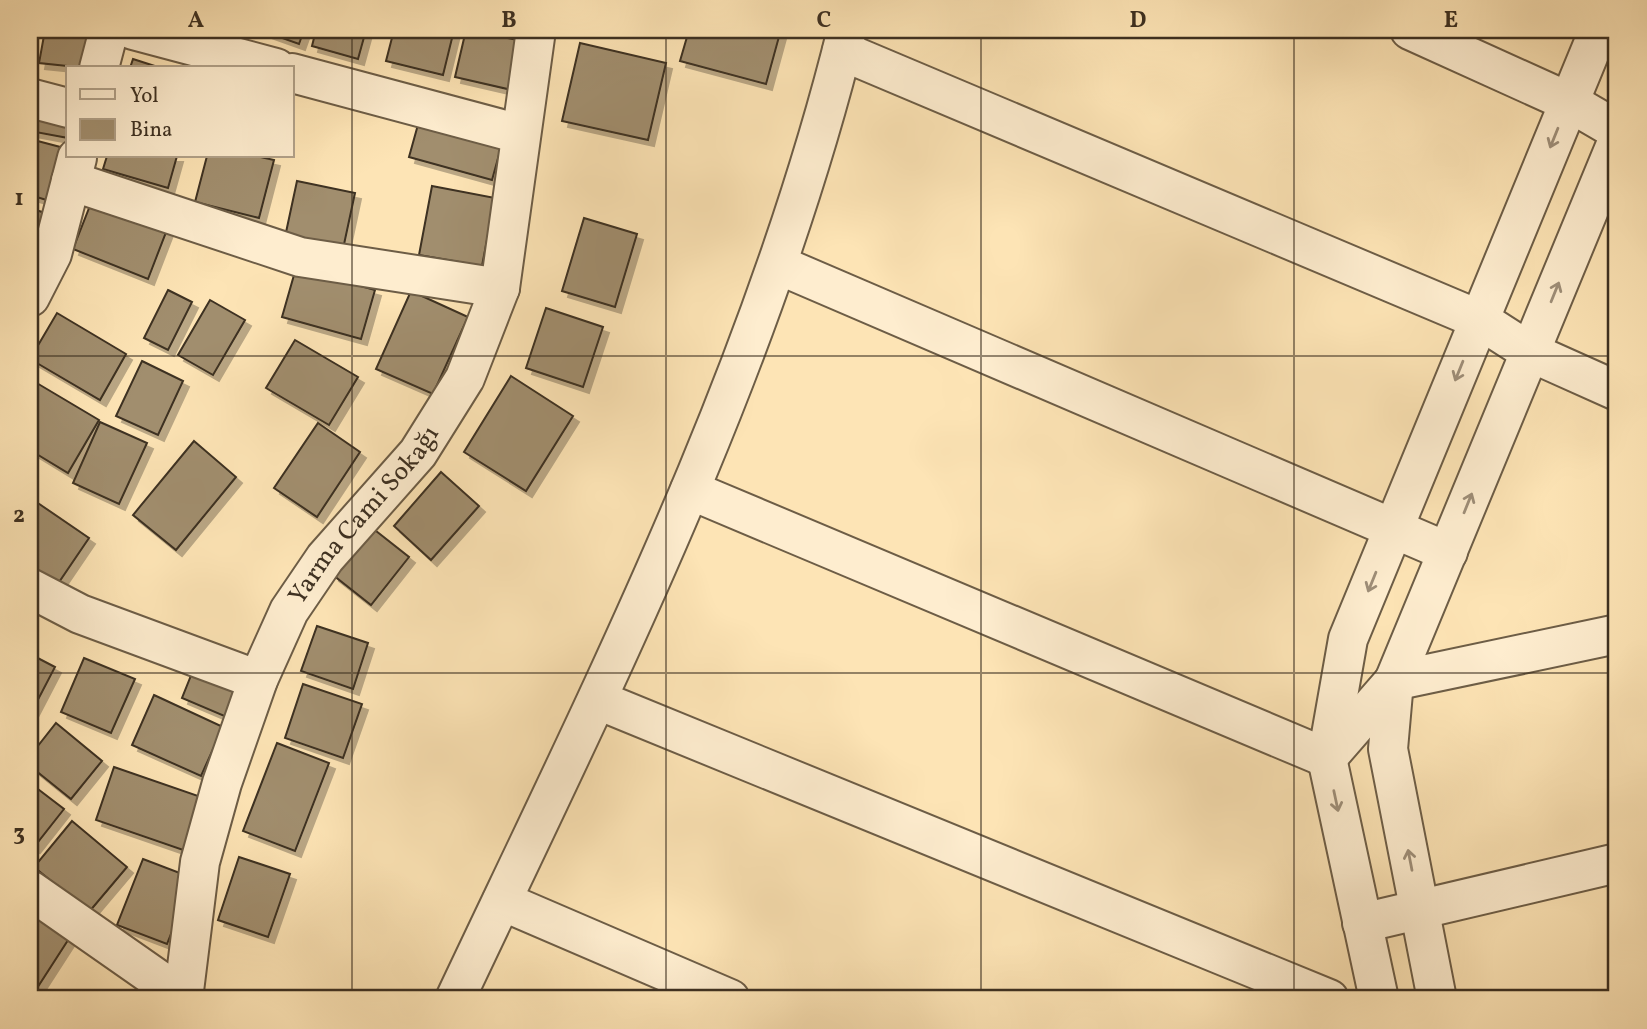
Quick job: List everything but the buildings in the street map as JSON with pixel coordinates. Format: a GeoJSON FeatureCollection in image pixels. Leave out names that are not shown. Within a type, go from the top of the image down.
{"type":"FeatureCollection","features":[{"type":"Feature","properties":{"kind":"street"},"geometry":{"type":"LineString","coordinates":[[100,66],[109,30]]}},
{"type":"Feature","properties":{"kind":"street"},"geometry":{"type":"LineString","coordinates":[[132,30],[268,66]]}},
{"type":"Feature","properties":{"kind":"street","name":"Yarma Cami Sokağı"},"geometry":{"type":"LineString","coordinates":[[184,999],[200,862],[222,783],[258,680],[289,611],[325,558],[418,453],[465,378],[500,288],[536,30]]}},
{"type":"Feature","properties":{"kind":"street"},"geometry":{"type":"LineString","coordinates":[[1410,30],[1569,102],[1617,130]]}},
{"type":"Feature","properties":{"kind":"street"},"geometry":{"type":"LineString","coordinates":[[1379,999],[1327,758],[1348,639],[1599,30]]}},
{"type":"Feature","properties":{"kind":"street"},"geometry":{"type":"LineString","coordinates":[[455,999],[598,700],[690,490],[779,265],[845,40],[1479,320],[1530,352],[1617,391]]}},
{"type":"Feature","properties":{"kind":"street"},"geometry":{"type":"LineString","coordinates":[[294,73],[520,134]]}},
{"type":"Feature","properties":{"kind":"street"},"geometry":{"type":"LineString","coordinates":[[30,98],[66,107]]}},
{"type":"Feature","properties":{"kind":"street"},"geometry":{"type":"LineString","coordinates":[[1437,999],[1388,749],[1395,681],[1617,142]]}},
{"type":"Feature","properties":{"kind":"street"},"geometry":{"type":"LineString","coordinates":[[30,297],[51,254],[74,168],[300,257],[500,288]]}},
{"type":"Feature","properties":{"kind":"street"},"geometry":{"type":"LineString","coordinates":[[779,265],[1448,552]]}},
{"type":"Feature","properties":{"kind":"street"},"geometry":{"type":"LineString","coordinates":[[690,490],[1327,758]]}},
{"type":"Feature","properties":{"kind":"street"},"geometry":{"type":"LineString","coordinates":[[30,588],[80,614],[258,680]]}},
{"type":"Feature","properties":{"kind":"street"},"geometry":{"type":"LineString","coordinates":[[1327,758],[1395,681],[1617,634]]}},
{"type":"Feature","properties":{"kind":"street"},"geometry":{"type":"LineString","coordinates":[[598,700],[1329,999]]}},
{"type":"Feature","properties":{"kind":"street"},"geometry":{"type":"LineString","coordinates":[[1362,923],[1617,863]]}},
{"type":"Feature","properties":{"kind":"street"},"geometry":{"type":"LineString","coordinates":[[30,890],[184,999]]}},
{"type":"Feature","properties":{"kind":"street"},"geometry":{"type":"LineString","coordinates":[[502,901],[730,999]]}}]}
